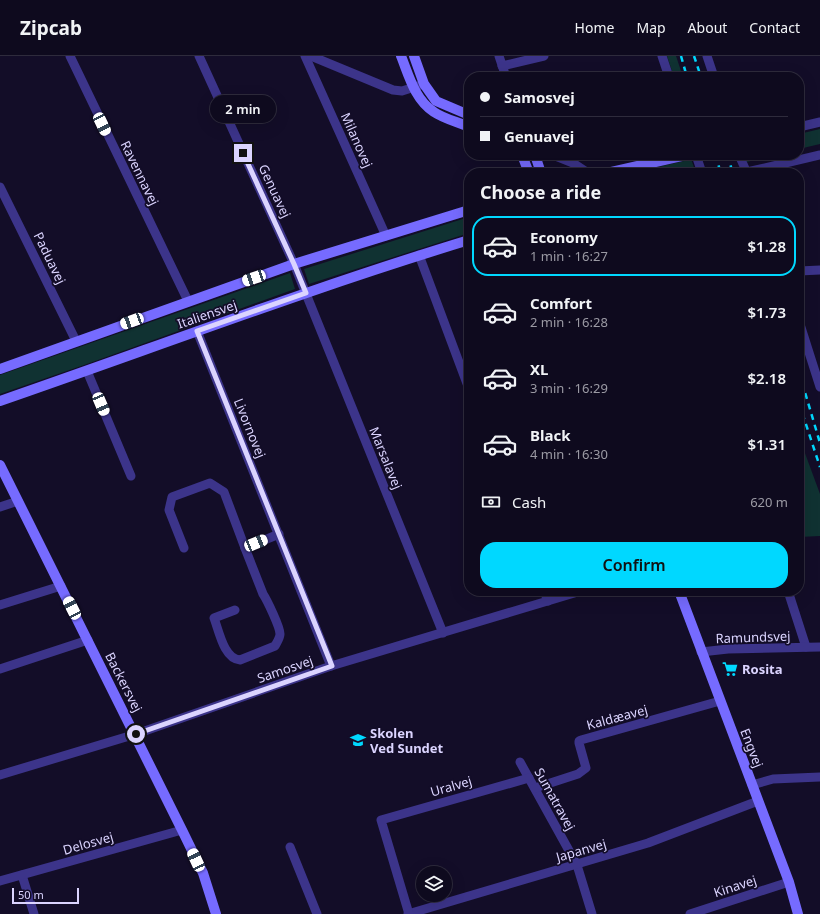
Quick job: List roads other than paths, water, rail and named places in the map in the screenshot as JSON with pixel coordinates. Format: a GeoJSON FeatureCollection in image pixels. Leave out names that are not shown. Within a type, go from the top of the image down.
{"type":"FeatureCollection","features":[{"type":"Feature","properties":{"kind":"street","name":"Ravennavej"},"geometry":{"type":"LineString","coordinates":[[70,56],[188,301]]}},
{"type":"Feature","properties":{"kind":"street","name":"Genuavej"},"geometry":{"type":"LineString","coordinates":[[199,56],[306,293]]}},
{"type":"Feature","properties":{"kind":"street","name":"Milanovej"},"geometry":{"type":"LineString","coordinates":[[305,56],[386,236]]}},
{"type":"Feature","properties":{"kind":"street"},"geometry":{"type":"LineString","coordinates":[[311,56],[393,90],[402,91],[424,84]]}},
{"type":"Feature","properties":{"kind":"street"},"geometry":{"type":"LineString","coordinates":[[401,56],[420,100],[435,113],[464,125]]}},
{"type":"Feature","properties":{"kind":"street"},"geometry":{"type":"LineString","coordinates":[[414,56],[424,84],[436,101],[464,113]]}},
{"type":"Feature","properties":{"kind":"street"},"geometry":{"type":"LineString","coordinates":[[499,56],[504,72]]}},
{"type":"Feature","properties":{"kind":"street"},"geometry":{"type":"LineString","coordinates":[[502,66],[544,56]]}},
{"type":"Feature","properties":{"kind":"street"},"geometry":{"type":"LineString","coordinates":[[662,56],[667,72]]}},
{"type":"Feature","properties":{"kind":"street"},"geometry":{"type":"LineString","coordinates":[[707,56],[712,72]]}},
{"type":"Feature","properties":{"kind":"street"},"geometry":{"type":"LineString","coordinates":[[804,126],[820,122]]}},
{"type":"Feature","properties":{"kind":"street"},"geometry":{"type":"LineString","coordinates":[[804,159],[820,155]]}},
{"type":"Feature","properties":{"kind":"street"},"geometry":{"type":"LineString","coordinates":[[566,160],[580,168]]}},
{"type":"Feature","properties":{"kind":"street"},"geometry":{"type":"LineString","coordinates":[[629,168],[664,160]]}},
{"type":"Feature","properties":{"kind":"street"},"geometry":{"type":"LineString","coordinates":[[767,168],[800,160]]}},
{"type":"Feature","properties":{"kind":"street","name":"Paduavej"},"geometry":{"type":"LineString","coordinates":[[0,187],[76,341]]}},
{"type":"Feature","properties":{"kind":"street","name":"Italiensvej"},"geometry":{"type":"LineString","coordinates":[[0,369],[294,264],[464,212]]}},
{"type":"Feature","properties":{"kind":"street","name":"Italiensvej"},"geometry":{"type":"LineString","coordinates":[[0,401],[306,293],[464,242]]}},
{"type":"Feature","properties":{"kind":"street"},"geometry":{"type":"LineString","coordinates":[[419,255],[464,375]]}},
{"type":"Feature","properties":{"kind":"street"},"geometry":{"type":"LineString","coordinates":[[804,271],[820,270]]}},
{"type":"Feature","properties":{"kind":"street","name":"Marsalavej"},"geometry":{"type":"LineString","coordinates":[[306,293],[443,632]]}},
{"type":"Feature","properties":{"kind":"street","name":"Livornovej"},"geometry":{"type":"LineString","coordinates":[[197,331],[332,666]]}},
{"type":"Feature","properties":{"kind":"street"},"geometry":{"type":"LineString","coordinates":[[804,337],[820,387]]}},
{"type":"Feature","properties":{"kind":"street"},"geometry":{"type":"LineString","coordinates":[[87,371],[132,476]]}},
{"type":"Feature","properties":{"kind":"street","name":"Backersvej"},"geometry":{"type":"LineString","coordinates":[[0,465],[136,734],[203,873],[216,914]]}},
{"type":"Feature","properties":{"kind":"street"},"geometry":{"type":"LineString","coordinates":[[184,548],[169,510],[172,498],[210,483],[224,492],[263,594],[267,599],[280,633],[275,646],[240,660],[235,660],[227,654],[214,618],[235,610]]}},
{"type":"Feature","properties":{"kind":"street"},"geometry":{"type":"LineString","coordinates":[[0,507],[18,501]]}},
{"type":"Feature","properties":{"kind":"street"},"geometry":{"type":"LineString","coordinates":[[245,548],[279,534]]}},
{"type":"Feature","properties":{"kind":"street"},"geometry":{"type":"LineString","coordinates":[[0,605],[61,586]]}},
{"type":"Feature","properties":{"kind":"street"},"geometry":{"type":"LineString","coordinates":[[546,596],[548,601]]}},
{"type":"Feature","properties":{"kind":"street","name":"Samosvej"},"geometry":{"type":"LineString","coordinates":[[0,775],[136,734],[332,666],[564,596]]}},
{"type":"Feature","properties":{"kind":"street","name":"Engvej"},"geometry":{"type":"LineString","coordinates":[[681,596],[789,882],[798,914]]}},
{"type":"Feature","properties":{"kind":"street","name":"Ramundsvej"},"geometry":{"type":"LineString","coordinates":[[790,596],[806,647]]}},
{"type":"Feature","properties":{"kind":"street"},"geometry":{"type":"LineString","coordinates":[[0,669],[88,640]]}},
{"type":"Feature","properties":{"kind":"street","name":"Ramundsvej"},"geometry":{"type":"LineString","coordinates":[[701,652],[728,649],[820,647]]}},
{"type":"Feature","properties":{"kind":"street","name":"Kaldæavej"},"geometry":{"type":"LineString","coordinates":[[534,788],[578,774],[586,768],[579,743],[581,740],[720,701]]}},
{"type":"Feature","properties":{"kind":"street","name":"Sumatravej"},"geometry":{"type":"LineString","coordinates":[[520,762],[577,865],[592,914]]}},
{"type":"Feature","properties":{"kind":"street"},"geometry":{"type":"LineString","coordinates":[[752,785],[773,779],[820,777]]}},
{"type":"Feature","properties":{"kind":"street","name":"Uralvej"},"geometry":{"type":"LineString","coordinates":[[408,914],[381,820],[528,778]]}},
{"type":"Feature","properties":{"kind":"street","name":"Japanvej"},"geometry":{"type":"LineString","coordinates":[[408,914],[648,844],[758,801]]}},
{"type":"Feature","properties":{"kind":"street","name":"Delosvej"},"geometry":{"type":"LineString","coordinates":[[0,881],[182,830]]}},
{"type":"Feature","properties":{"kind":"street"},"geometry":{"type":"LineString","coordinates":[[290,847],[318,914]]}},
{"type":"Feature","properties":{"kind":"street"},"geometry":{"type":"LineString","coordinates":[[22,875],[34,914]]}},
{"type":"Feature","properties":{"kind":"street","name":"Kinavej"},"geometry":{"type":"LineString","coordinates":[[690,914],[789,882]]}},
{"type":"Feature","properties":{"kind":"railway"},"geometry":{"type":"LineString","coordinates":[[681,56],[686,72]]}},
{"type":"Feature","properties":{"kind":"railway"},"geometry":{"type":"LineString","coordinates":[[694,56],[699,72]]}},
{"type":"Feature","properties":{"kind":"railway"},"geometry":{"type":"LineString","coordinates":[[717,160],[719,168]]}},
{"type":"Feature","properties":{"kind":"railway"},"geometry":{"type":"LineString","coordinates":[[729,160],[731,168]]}},
{"type":"Feature","properties":{"kind":"railway"},"geometry":{"type":"LineString","coordinates":[[804,389],[820,443]]}},
{"type":"Feature","properties":{"kind":"railway"},"geometry":{"type":"LineString","coordinates":[[804,418],[820,467]]}},
{"type":"Feature","properties":{"kind":"place","name":"Rosita"},"geometry":{"type":"Point","coordinates":[730,669]}},
{"type":"Feature","properties":{"kind":"place","name":"Skolen Ved Sundet"},"geometry":{"type":"Point","coordinates":[358,740]}}]}
